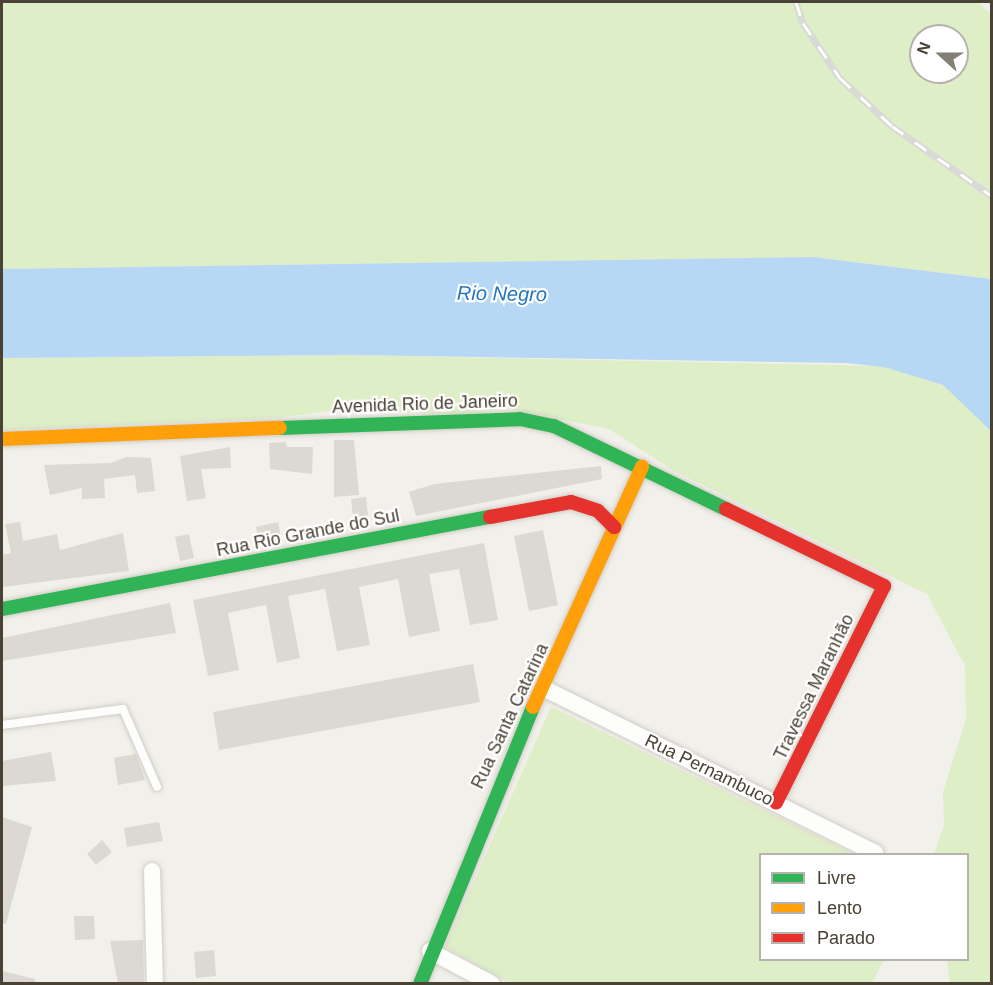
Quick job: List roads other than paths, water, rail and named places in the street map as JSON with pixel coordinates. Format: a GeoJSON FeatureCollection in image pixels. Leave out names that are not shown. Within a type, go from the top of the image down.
{"type":"FeatureCollection","features":[{"type":"Feature","properties":{"kind":"street","name":"Avenida Rio de Janeiro"},"geometry":{"type":"LineString","coordinates":[[2,439],[520,419],[554,426],[884,586]]}},
{"type":"Feature","properties":{"kind":"street","name":"Rua Santa Catarina"},"geometry":{"type":"LineString","coordinates":[[420,984],[430,951],[543,688],[642,467]]}},
{"type":"Feature","properties":{"kind":"street","name":"Rua Rio Grande do Sul"},"geometry":{"type":"LineString","coordinates":[[2,609],[571,502],[598,511],[614,527]]}},
{"type":"Feature","properties":{"kind":"street","name":"Travessa Maranhão"},"geometry":{"type":"LineString","coordinates":[[776,803],[884,586]]}},
{"type":"Feature","properties":{"kind":"street","name":"Rua Pernambuco"},"geometry":{"type":"LineString","coordinates":[[543,688],[875,853]]}},
{"type":"Feature","properties":{"kind":"street"},"geometry":{"type":"LineString","coordinates":[[152,871],[155,984]]}},
{"type":"Feature","properties":{"kind":"street"},"geometry":{"type":"LineString","coordinates":[[430,951],[492,984]]}},
{"type":"Feature","properties":{"kind":"lane"},"geometry":{"type":"LineString","coordinates":[[2,725],[123,709],[157,787]]}},
{"type":"Feature","properties":{"kind":"water","name":"Rio Negro"},"geometry":{"type":"Polygon","coordinates":[[[813,257],[991,279],[991,431],[943,385],[884,367],[845,363],[352,355],[2,358],[2,269],[813,257]]]}},
{"type":"Feature","properties":{"kind":"railway"},"geometry":{"type":"LineString","coordinates":[[796,2],[803,23],[840,78],[892,126],[992,196]]}}]}
